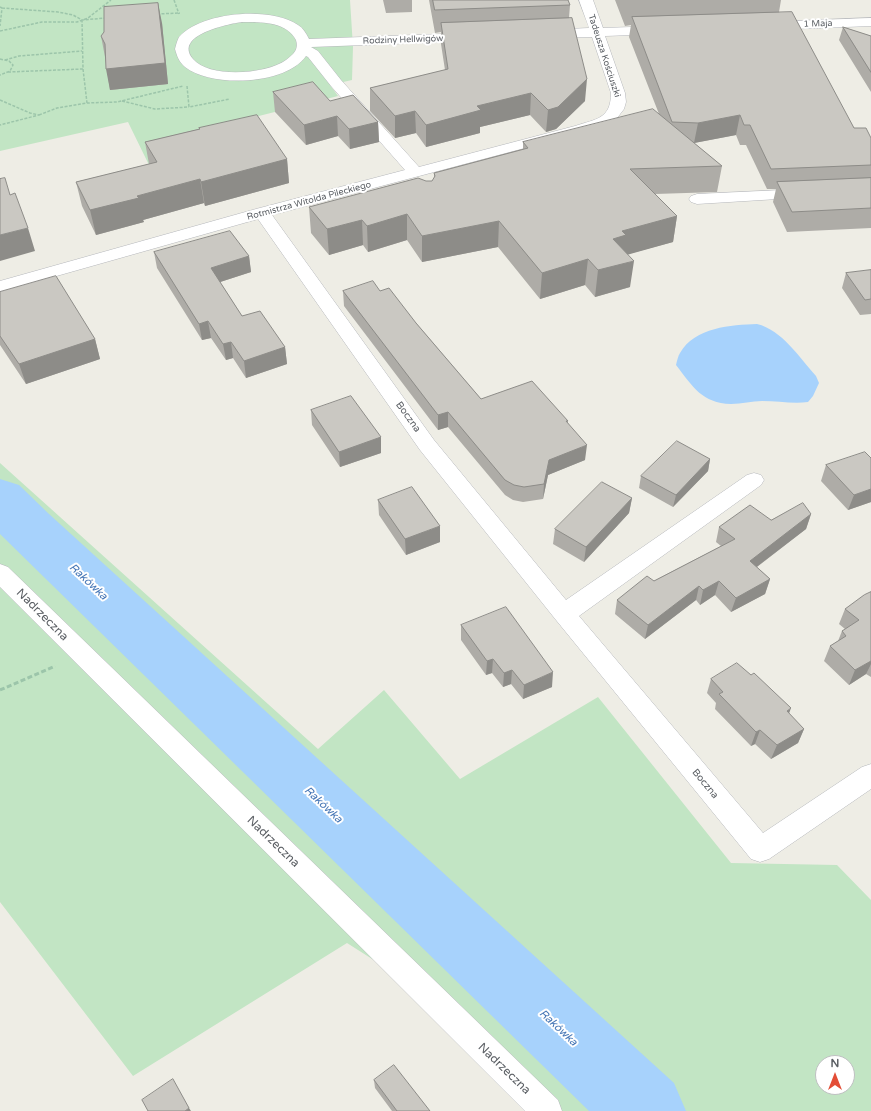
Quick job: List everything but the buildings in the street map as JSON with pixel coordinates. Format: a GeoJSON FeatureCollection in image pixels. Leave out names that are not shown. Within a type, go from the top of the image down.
{"type":"FeatureCollection","features":[{"type":"Feature","properties":{"kind":"street","name":"Tadeusza Kościuszki"},"geometry":{"type":"LineString","coordinates":[[586,0],[618,93],[619,102],[616,113]]}},
{"type":"Feature","properties":{"kind":"street"},"geometry":{"type":"LineString","coordinates":[[304,46],[298,57],[285,66],[266,73],[252,75],[219,75],[204,71],[192,65],[182,53],[183,43],[195,31],[208,24],[224,20],[261,18],[278,21],[291,26],[301,34],[304,46],[313,54],[410,175],[416,190]]}},
{"type":"Feature","properties":{"kind":"street","name":"1 Maja"},"geometry":{"type":"LineString","coordinates":[[754,26],[871,22]]}},
{"type":"Feature","properties":{"kind":"street"},"geometry":{"type":"LineString","coordinates":[[531,35],[675,30]]}},
{"type":"Feature","properties":{"kind":"street","name":"Rodziny Hellwigów"},"geometry":{"type":"LineString","coordinates":[[304,46],[353,42],[485,36]]}},
{"type":"Feature","properties":{"kind":"street","name":"Rotmistrza Witolda Pileckiego"},"geometry":{"type":"LineString","coordinates":[[0,286],[262,213],[580,129],[606,120],[616,113]]}},
{"type":"Feature","properties":{"kind":"street"},"geometry":{"type":"LineString","coordinates":[[697,199],[816,194]]}},
{"type":"Feature","properties":{"kind":"street","name":"Boczna"},"geometry":{"type":"LineString","coordinates":[[262,213],[427,444],[564,614],[760,850],[871,775]]}},
{"type":"Feature","properties":{"kind":"street"},"geometry":{"type":"LineString","coordinates":[[564,614],[754,480]]}},
{"type":"Feature","properties":{"kind":"street","name":"Nadrzeczna"},"geometry":{"type":"LineString","coordinates":[[0,573],[547,1111]]}},
{"type":"Feature","properties":{"kind":"path"},"geometry":{"type":"LineString","coordinates":[[0,31],[33,23],[77,22],[111,0]]}},
{"type":"Feature","properties":{"kind":"path"},"geometry":{"type":"LineString","coordinates":[[174,0],[179,13]]}},
{"type":"Feature","properties":{"kind":"path"},"geometry":{"type":"LineString","coordinates":[[0,26],[1,8],[58,12],[73,15],[82,20],[111,18]]}},
{"type":"Feature","properties":{"kind":"path"},"geometry":{"type":"LineString","coordinates":[[152,14],[179,13],[224,20]]}},
{"type":"Feature","properties":{"kind":"path"},"geometry":{"type":"LineString","coordinates":[[82,20],[83,68],[87,103]]}},
{"type":"Feature","properties":{"kind":"path"},"geometry":{"type":"LineString","coordinates":[[0,60],[19,56],[82,51]]}},
{"type":"Feature","properties":{"kind":"path"},"geometry":{"type":"LineString","coordinates":[[5,60],[13,65],[8,72]]}},
{"type":"Feature","properties":{"kind":"path"},"geometry":{"type":"LineString","coordinates":[[0,75],[8,72],[83,68]]}},
{"type":"Feature","properties":{"kind":"path"},"geometry":{"type":"LineString","coordinates":[[0,125],[39,115],[57,108],[87,103],[121,101],[138,98],[187,85]]}},
{"type":"Feature","properties":{"kind":"path"},"geometry":{"type":"LineString","coordinates":[[0,100],[30,113],[39,115]]}},
{"type":"Feature","properties":{"kind":"path"},"geometry":{"type":"LineString","coordinates":[[121,101],[145,109],[156,110],[188,107]]}},
{"type":"Feature","properties":{"kind":"path"},"geometry":{"type":"LineString","coordinates":[[0,690],[82,654]]}},
{"type":"Feature","properties":{"kind":"green space"},"geometry":{"type":"Polygon","coordinates":[[[0,0],[350,0],[353,47],[352,80],[330,85],[338,96],[243,120],[149,165],[128,122],[0,151],[0,0]]]}},
{"type":"Feature","properties":{"kind":"green space"},"geometry":{"type":"Polygon","coordinates":[[[0,463],[318,749],[384,690],[460,779],[598,697],[731,863],[837,865],[871,900],[871,1111],[529,1111],[402,978],[347,943],[133,1076],[0,902],[0,463]]]}},
{"type":"Feature","properties":{"kind":"water"},"geometry":{"type":"Polygon","coordinates":[[[757,324],[774,332],[790,345],[816,376],[819,383],[813,396],[808,402],[797,403],[754,401],[731,404],[713,401],[705,397],[693,387],[676,365],[679,354],[687,344],[704,333],[714,329],[736,325],[757,324]]]}},
{"type":"Feature","properties":{"kind":"waterway","name":"Rakówka"},"geometry":{"type":"LineString","coordinates":[[0,499],[29,529],[646,1111]]}}]}
